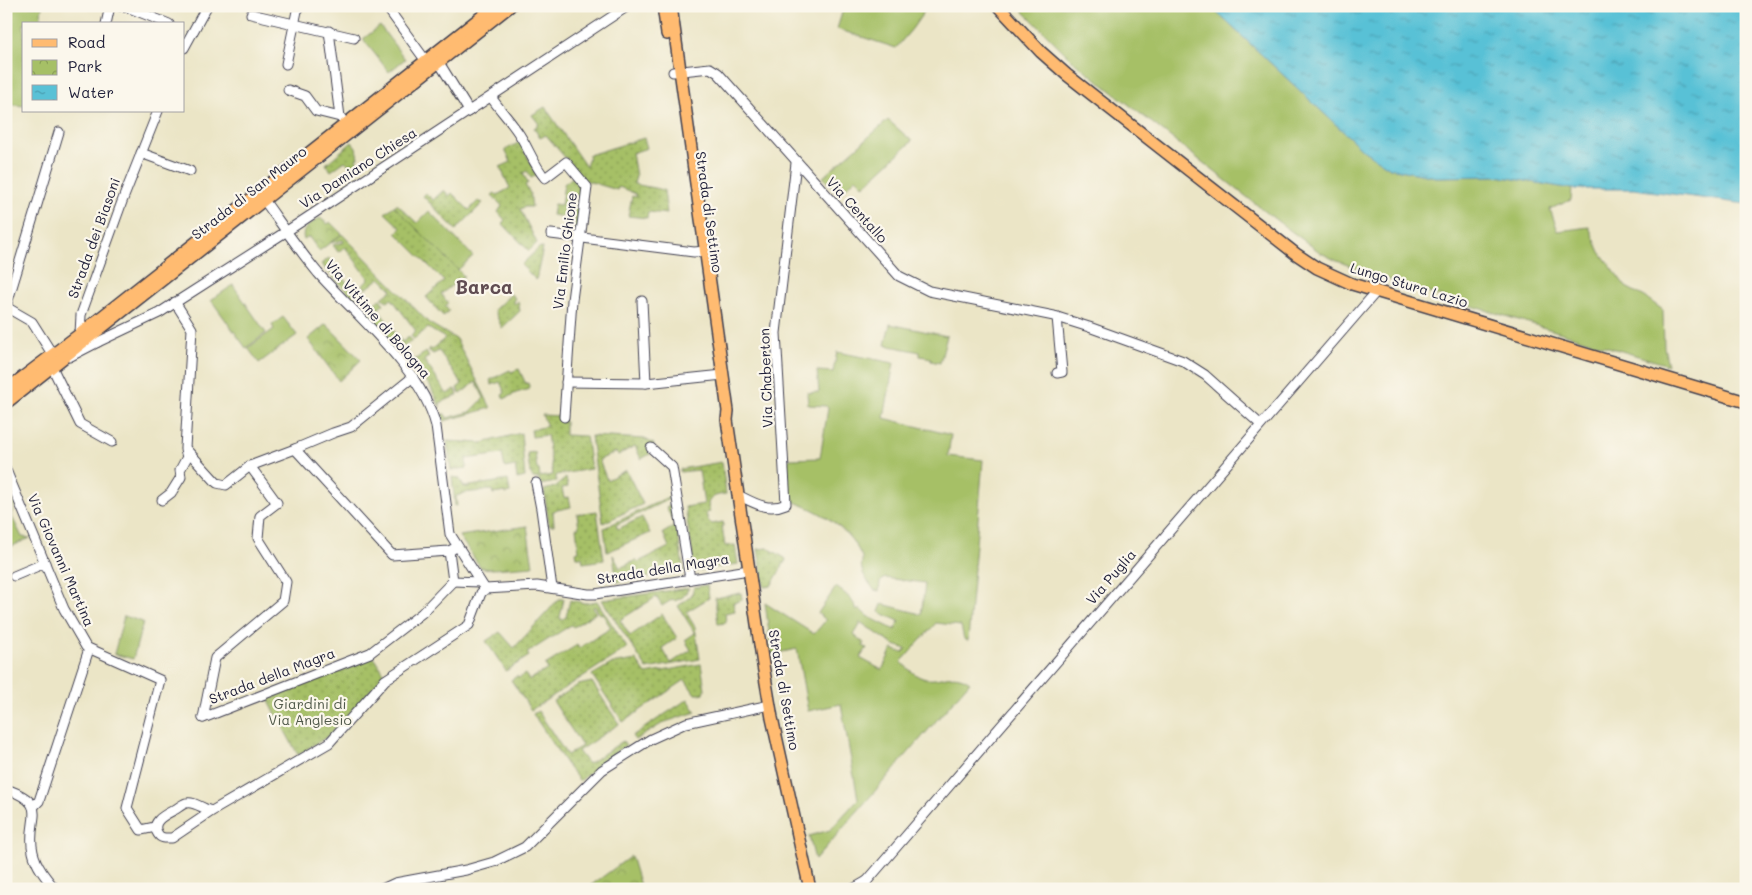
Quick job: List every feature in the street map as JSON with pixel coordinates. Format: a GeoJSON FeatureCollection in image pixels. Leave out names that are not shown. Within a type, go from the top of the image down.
{"type":"FeatureCollection","features":[{"type":"Feature","properties":{"kind":"main road","name":"Strada di San Mauro"},"geometry":{"type":"LineString","coordinates":[[6,390],[54,362],[89,338],[433,59],[495,6]]}},
{"type":"Feature","properties":{"kind":"main road","name":"Strada di San Mauro"},"geometry":{"type":"LineString","coordinates":[[262,196],[343,120],[510,6]]}},
{"type":"Feature","properties":{"kind":"main road","name":"Strada di Settimo"},"geometry":{"type":"LineString","coordinates":[[663,6],[676,72],[720,375],[728,411],[727,420],[770,705],[810,889]]}},
{"type":"Feature","properties":{"kind":"main road","name":"Strada di Settimo"},"geometry":{"type":"LineString","coordinates":[[671,6],[676,72]]}},
{"type":"Feature","properties":{"kind":"main road","name":"Lungo Stura Lazio"},"geometry":{"type":"LineString","coordinates":[[998,6],[1041,52],[1067,75],[1296,254],[1317,268],[1348,283],[1376,292],[1746,402]]}},
{"type":"Feature","properties":{"kind":"main road","name":"Strada di San Mauro"},"geometry":{"type":"LineString","coordinates":[[6,403],[54,362]]}},
{"type":"Feature","properties":{"kind":"street"},"geometry":{"type":"LineString","coordinates":[[106,22],[110,6]]}},
{"type":"Feature","properties":{"kind":"street"},"geometry":{"type":"LineString","coordinates":[[120,6],[164,22]]}},
{"type":"Feature","properties":{"kind":"street"},"geometry":{"type":"LineString","coordinates":[[187,33],[207,6]]}},
{"type":"Feature","properties":{"kind":"street"},"geometry":{"type":"LineString","coordinates":[[286,64],[298,6]]}},
{"type":"Feature","properties":{"kind":"street"},"geometry":{"type":"LineString","coordinates":[[386,6],[433,59],[470,111]]}},
{"type":"Feature","properties":{"kind":"street","name":"Via Damiano Chiesa"},"geometry":{"type":"LineString","coordinates":[[89,338],[159,313],[628,6]]}},
{"type":"Feature","properties":{"kind":"street"},"geometry":{"type":"LineString","coordinates":[[251,14],[354,38]]}},
{"type":"Feature","properties":{"kind":"street"},"geometry":{"type":"LineString","coordinates":[[288,90],[305,96],[316,111],[343,120],[329,31]]}},
{"type":"Feature","properties":{"kind":"street","name":"Via Centallo"},"geometry":{"type":"LineString","coordinates":[[676,72],[710,68],[718,74],[899,276],[929,291],[1057,317],[1096,329],[1183,361],[1205,375],[1260,424]]}},
{"type":"Feature","properties":{"kind":"street","name":"Via Emilio Ghione"},"geometry":{"type":"LineString","coordinates":[[491,97],[518,132],[545,178],[566,162],[587,187],[572,300],[564,416]]}},
{"type":"Feature","properties":{"kind":"street","name":"Strada dei Biasoni"},"geometry":{"type":"LineString","coordinates":[[89,338],[81,314],[123,199],[158,112]]}},
{"type":"Feature","properties":{"kind":"street"},"geometry":{"type":"LineString","coordinates":[[59,132],[6,307],[32,322],[54,362],[80,424],[112,442]]}},
{"type":"Feature","properties":{"kind":"street"},"geometry":{"type":"LineString","coordinates":[[141,153],[190,171]]}},
{"type":"Feature","properties":{"kind":"street","name":"Via Chaberton"},"geometry":{"type":"LineString","coordinates":[[738,495],[766,508],[780,507],[786,504],[776,333],[796,162]]}},
{"type":"Feature","properties":{"kind":"street","name":"Via Vittime di Bologna"},"geometry":{"type":"LineString","coordinates":[[262,196],[318,273],[413,376],[426,398],[434,419],[453,549],[483,586]]}},
{"type":"Feature","properties":{"kind":"street"},"geometry":{"type":"LineString","coordinates":[[551,234],[702,252]]}},
{"type":"Feature","properties":{"kind":"street","name":"Via Puglia"},"geometry":{"type":"LineString","coordinates":[[853,889],[865,885],[1260,424],[1376,292]]}},
{"type":"Feature","properties":{"kind":"street"},"geometry":{"type":"LineString","coordinates":[[162,500],[171,493],[181,477],[180,470],[187,457],[185,448],[192,329],[175,302]]}},
{"type":"Feature","properties":{"kind":"street"},"geometry":{"type":"LineString","coordinates":[[642,302],[646,383]]}},
{"type":"Feature","properties":{"kind":"street"},"geometry":{"type":"LineString","coordinates":[[1057,317],[1062,372],[1057,373]]}},
{"type":"Feature","properties":{"kind":"street"},"geometry":{"type":"LineString","coordinates":[[566,382],[646,383],[720,375]]}},
{"type":"Feature","properties":{"kind":"street"},"geometry":{"type":"LineString","coordinates":[[185,448],[217,483],[226,485],[250,466],[333,432],[351,427],[413,376]]}},
{"type":"Feature","properties":{"kind":"street"},"geometry":{"type":"LineString","coordinates":[[364,417],[369,426]]}},
{"type":"Feature","properties":{"kind":"street"},"geometry":{"type":"LineString","coordinates":[[651,448],[672,467],[690,579]]}},
{"type":"Feature","properties":{"kind":"street"},"geometry":{"type":"LineString","coordinates":[[295,449],[392,555],[453,549],[453,581]]}},
{"type":"Feature","properties":{"kind":"street","name":"Strada della Magra"},"geometry":{"type":"LineString","coordinates":[[250,466],[277,502],[260,516],[258,538],[286,582],[282,600],[215,658],[203,718],[370,653],[422,612],[453,581],[483,586],[537,586],[588,594],[749,570]]}},
{"type":"Feature","properties":{"kind":"street","name":"Via Giovanni Martina"},"geometry":{"type":"LineString","coordinates":[[6,470],[64,609],[86,648],[89,649]]}},
{"type":"Feature","properties":{"kind":"street"},"geometry":{"type":"LineString","coordinates":[[536,483],[552,588]]}},
{"type":"Feature","properties":{"kind":"street"},"geometry":{"type":"LineString","coordinates":[[14,576],[45,563]]}},
{"type":"Feature","properties":{"kind":"street"},"geometry":{"type":"LineString","coordinates":[[155,827],[160,836],[165,839],[172,838],[212,811],[329,743],[385,680],[470,625],[483,586]]}},
{"type":"Feature","properties":{"kind":"street"},"geometry":{"type":"LineString","coordinates":[[34,807],[40,801],[89,649],[160,680],[128,808],[141,830],[155,827],[160,818],[187,803],[193,803],[212,811]]}},
{"type":"Feature","properties":{"kind":"street"},"geometry":{"type":"LineString","coordinates":[[382,889],[494,862],[525,847],[602,770],[651,739],[686,723],[770,705]]}},
{"type":"Feature","properties":{"kind":"street"},"geometry":{"type":"LineString","coordinates":[[6,790],[22,795],[34,807],[32,851],[44,874],[55,889]]}},
{"type":"Feature","properties":{"kind":"green space"},"geometry":{"type":"Polygon","coordinates":[[[6,6],[42,6],[40,22],[22,22],[22,106],[6,104],[6,6]]]}},
{"type":"Feature","properties":{"kind":"green space"},"geometry":{"type":"Polygon","coordinates":[[[844,6],[928,6],[896,48],[837,29],[844,6]]]}},
{"type":"Feature","properties":{"kind":"green space"},"geometry":{"type":"Polygon","coordinates":[[[1018,6],[1210,6],[1364,151],[1390,168],[1436,177],[1497,176],[1572,189],[1571,200],[1550,209],[1558,231],[1589,227],[1600,252],[1626,287],[1645,297],[1663,310],[1664,347],[1668,365],[1409,287],[1337,261],[1321,253],[1072,60],[1018,6]]]}},
{"type":"Feature","properties":{"kind":"green space"},"geometry":{"type":"Polygon","coordinates":[[[380,26],[405,59],[389,72],[363,39],[380,26]]]}},
{"type":"Feature","properties":{"kind":"green space"},"geometry":{"type":"Polygon","coordinates":[[[545,107],[586,167],[589,155],[644,138],[647,148],[632,153],[636,176],[634,184],[664,190],[667,214],[648,212],[647,218],[628,216],[632,196],[636,197],[636,194],[619,187],[617,190],[584,180],[546,135],[540,138],[534,128],[539,124],[532,115],[545,107]]]}},
{"type":"Feature","properties":{"kind":"green space"},"geometry":{"type":"Polygon","coordinates":[[[888,120],[912,141],[864,186],[856,178],[839,195],[823,177],[888,120]]]}},
{"type":"Feature","properties":{"kind":"green space"},"geometry":{"type":"Polygon","coordinates":[[[352,142],[356,147],[358,158],[356,159],[360,166],[355,170],[345,161],[331,171],[326,164],[352,142]]]}},
{"type":"Feature","properties":{"kind":"green space"},"geometry":{"type":"Polygon","coordinates":[[[520,142],[537,175],[531,178],[527,171],[523,173],[528,183],[525,185],[530,193],[532,207],[520,209],[537,243],[529,251],[502,223],[505,220],[498,212],[502,206],[492,195],[495,193],[497,195],[510,188],[500,167],[511,162],[505,150],[520,142]]]}},
{"type":"Feature","properties":{"kind":"green space"},"geometry":{"type":"Polygon","coordinates":[[[574,176],[584,188],[583,197],[571,196],[569,207],[581,209],[578,228],[574,228],[575,219],[573,214],[566,213],[565,217],[552,215],[554,204],[561,205],[564,184],[574,176]]]}},
{"type":"Feature","properties":{"kind":"green space"},"geometry":{"type":"Polygon","coordinates":[[[444,190],[449,196],[452,193],[469,210],[478,201],[483,203],[456,230],[423,196],[426,193],[433,200],[444,190]]]}},
{"type":"Feature","properties":{"kind":"green space"},"geometry":{"type":"Polygon","coordinates":[[[397,204],[417,223],[429,211],[473,256],[458,270],[394,206],[397,204]]]}},
{"type":"Feature","properties":{"kind":"green space"},"geometry":{"type":"Polygon","coordinates":[[[394,206],[464,276],[441,294],[448,303],[445,306],[449,311],[443,316],[426,297],[444,281],[396,233],[401,228],[385,213],[394,206]]]}},
{"type":"Feature","properties":{"kind":"green space"},"geometry":{"type":"Polygon","coordinates":[[[320,218],[328,224],[330,222],[342,234],[319,251],[309,237],[304,240],[303,236],[305,229],[320,218]]]}},
{"type":"Feature","properties":{"kind":"green space"},"geometry":{"type":"Polygon","coordinates":[[[342,234],[429,323],[456,339],[491,408],[444,421],[442,414],[445,414],[447,418],[470,412],[484,398],[476,382],[460,394],[457,388],[462,384],[439,351],[433,354],[428,350],[430,348],[432,350],[445,338],[428,328],[414,339],[411,336],[416,331],[392,299],[387,301],[382,298],[392,290],[380,278],[366,289],[363,285],[369,279],[345,247],[338,252],[333,245],[344,242],[343,240],[330,243],[342,234]]]}},
{"type":"Feature","properties":{"kind":"green space"},"geometry":{"type":"Polygon","coordinates":[[[540,247],[543,248],[536,280],[521,265],[540,247]]]}},
{"type":"Feature","properties":{"kind":"green space"},"geometry":{"type":"Polygon","coordinates":[[[329,258],[353,291],[361,286],[364,290],[355,296],[357,302],[321,264],[329,258]]]}},
{"type":"Feature","properties":{"kind":"green space"},"geometry":{"type":"Polygon","coordinates":[[[233,285],[266,333],[246,348],[211,300],[233,285]]]}},
{"type":"Feature","properties":{"kind":"green space"},"geometry":{"type":"Polygon","coordinates":[[[511,294],[515,298],[513,301],[515,304],[518,301],[520,311],[502,328],[494,310],[511,294]]]}},
{"type":"Feature","properties":{"kind":"green space"},"geometry":{"type":"Polygon","coordinates":[[[380,299],[384,304],[378,309],[402,342],[409,337],[412,341],[401,348],[405,354],[361,307],[363,306],[367,309],[380,299]]]}},
{"type":"Feature","properties":{"kind":"green space"},"geometry":{"type":"Polygon","coordinates":[[[283,317],[297,335],[259,363],[248,348],[274,329],[272,325],[283,317]]]}},
{"type":"Feature","properties":{"kind":"green space"},"geometry":{"type":"Polygon","coordinates":[[[326,324],[361,360],[339,381],[308,339],[326,324]]]}},
{"type":"Feature","properties":{"kind":"green space"},"geometry":{"type":"Polygon","coordinates":[[[890,324],[947,336],[940,363],[931,361],[931,358],[920,356],[920,352],[885,345],[890,324]]]}},
{"type":"Feature","properties":{"kind":"green space"},"geometry":{"type":"Polygon","coordinates":[[[426,352],[429,357],[424,360],[447,394],[455,389],[458,395],[440,403],[440,407],[430,386],[409,358],[413,361],[426,352]]]}},
{"type":"Feature","properties":{"kind":"green space"},"geometry":{"type":"Polygon","coordinates":[[[837,352],[894,363],[884,418],[951,435],[948,456],[983,460],[968,641],[964,639],[961,626],[936,623],[901,662],[920,677],[933,679],[957,676],[970,682],[815,860],[809,836],[830,830],[858,799],[841,704],[808,711],[797,649],[772,654],[765,603],[814,634],[826,620],[818,613],[836,587],[849,597],[857,611],[860,609],[867,616],[895,630],[899,621],[879,612],[882,604],[921,615],[925,583],[885,578],[880,582],[879,591],[874,590],[863,573],[861,555],[849,536],[832,521],[812,509],[791,501],[787,461],[790,459],[820,458],[828,408],[826,406],[808,405],[807,393],[819,392],[817,371],[833,372],[837,352]],[[860,622],[854,635],[867,648],[860,658],[882,670],[892,649],[903,653],[906,649],[894,645],[860,622]]]}},
{"type":"Feature","properties":{"kind":"green space"},"geometry":{"type":"Polygon","coordinates":[[[519,369],[530,389],[504,399],[502,395],[505,393],[500,382],[492,385],[490,380],[510,370],[511,372],[519,369]]]}},
{"type":"Feature","properties":{"kind":"green space"},"geometry":{"type":"Polygon","coordinates":[[[542,415],[562,416],[565,422],[565,435],[586,436],[591,469],[556,475],[556,482],[540,485],[539,479],[533,478],[530,473],[527,453],[535,452],[540,477],[553,475],[547,435],[532,437],[531,430],[547,426],[542,415]]]}},
{"type":"Feature","properties":{"kind":"green space"},"geometry":{"type":"Polygon","coordinates":[[[521,433],[525,477],[517,479],[515,466],[505,468],[502,454],[466,459],[467,468],[451,470],[447,441],[482,443],[521,433]]]}},
{"type":"Feature","properties":{"kind":"green space"},"geometry":{"type":"Polygon","coordinates":[[[591,436],[645,439],[654,444],[649,451],[650,454],[641,459],[635,446],[618,455],[616,452],[599,460],[607,480],[626,470],[643,504],[603,523],[591,436]]]}},
{"type":"Feature","properties":{"kind":"green space"},"geometry":{"type":"Polygon","coordinates":[[[722,462],[726,494],[712,498],[708,503],[710,512],[706,513],[708,521],[712,524],[723,522],[725,546],[735,545],[738,564],[695,571],[685,507],[704,504],[699,470],[680,472],[680,469],[722,462]]]}},
{"type":"Feature","properties":{"kind":"green space"},"geometry":{"type":"Polygon","coordinates":[[[452,477],[459,478],[464,487],[508,480],[510,493],[493,494],[492,490],[463,493],[456,496],[457,506],[455,506],[452,477]]]}},
{"type":"Feature","properties":{"kind":"green space"},"geometry":{"type":"Polygon","coordinates":[[[566,478],[568,487],[562,488],[564,498],[569,497],[571,507],[553,511],[554,525],[549,525],[544,490],[555,487],[566,478]]]}},
{"type":"Feature","properties":{"kind":"green space"},"geometry":{"type":"Polygon","coordinates":[[[6,481],[15,502],[11,515],[22,537],[30,538],[6,549],[6,481]]]}},
{"type":"Feature","properties":{"kind":"green space"},"geometry":{"type":"Polygon","coordinates":[[[668,497],[669,499],[616,525],[618,529],[642,517],[650,533],[607,552],[604,528],[668,497]]]}},
{"type":"Feature","properties":{"kind":"green space"},"geometry":{"type":"Polygon","coordinates":[[[672,504],[684,572],[617,582],[613,555],[620,568],[636,560],[638,562],[669,547],[663,533],[675,526],[666,507],[672,504]]]}},
{"type":"Feature","properties":{"kind":"green space"},"geometry":{"type":"Polygon","coordinates":[[[597,511],[604,560],[583,563],[582,557],[577,557],[576,552],[579,551],[576,528],[579,527],[577,514],[597,511]]]}},
{"type":"Feature","properties":{"kind":"green space"},"geometry":{"type":"Polygon","coordinates":[[[527,526],[533,566],[481,568],[459,536],[527,526]]]}},
{"type":"Feature","properties":{"kind":"green space"},"geometry":{"type":"Polygon","coordinates":[[[768,548],[786,560],[771,586],[764,587],[758,549],[768,548]]]}},
{"type":"Feature","properties":{"kind":"green space"},"geometry":{"type":"Polygon","coordinates":[[[707,585],[709,598],[686,612],[695,627],[700,659],[647,669],[602,600],[689,588],[683,597],[675,601],[673,599],[662,606],[656,597],[620,620],[630,636],[662,614],[677,638],[662,648],[671,663],[691,650],[685,640],[695,633],[678,606],[691,596],[694,587],[707,585]]]}},
{"type":"Feature","properties":{"kind":"green space"},"geometry":{"type":"Polygon","coordinates":[[[741,593],[742,600],[733,603],[735,611],[725,613],[726,623],[718,624],[715,598],[741,593]]]}},
{"type":"Feature","properties":{"kind":"green space"},"geometry":{"type":"Polygon","coordinates":[[[559,599],[564,599],[561,620],[566,617],[570,600],[585,603],[597,601],[627,648],[531,710],[511,680],[525,674],[529,680],[548,669],[545,665],[577,645],[579,648],[611,628],[602,613],[600,614],[594,606],[593,608],[596,613],[573,627],[571,625],[527,653],[529,656],[506,671],[486,641],[500,632],[514,648],[559,599]]]}},
{"type":"Feature","properties":{"kind":"green space"},"geometry":{"type":"Polygon","coordinates":[[[124,616],[143,622],[133,659],[114,654],[124,616]]]}},
{"type":"Feature","properties":{"kind":"green space","name":"Giardini di Via Anglesio"},"geometry":{"type":"Polygon","coordinates":[[[373,656],[385,674],[328,736],[298,755],[266,696],[352,667],[373,656]]]}},
{"type":"Feature","properties":{"kind":"green space"},"geometry":{"type":"Polygon","coordinates":[[[636,660],[646,674],[701,664],[704,694],[695,694],[685,680],[623,722],[592,675],[611,664],[636,660]]]}},
{"type":"Feature","properties":{"kind":"green space"},"geometry":{"type":"Polygon","coordinates":[[[592,682],[619,724],[578,751],[588,764],[623,741],[626,745],[603,761],[580,781],[569,768],[533,714],[538,711],[567,755],[582,746],[553,701],[578,685],[592,682]]]}},
{"type":"Feature","properties":{"kind":"green space"},"geometry":{"type":"Polygon","coordinates":[[[688,699],[696,712],[665,722],[635,740],[632,736],[688,699]]]}},
{"type":"Feature","properties":{"kind":"green space"},"geometry":{"type":"Polygon","coordinates":[[[631,856],[641,889],[586,889],[631,856]]]}},
{"type":"Feature","properties":{"kind":"water"},"geometry":{"type":"Polygon","coordinates":[[[1210,6],[1746,6],[1746,204],[1634,189],[1572,189],[1497,176],[1436,177],[1390,168],[1364,151],[1210,6]]]}},
{"type":"Feature","properties":{"kind":"district","name":"Barca"},"geometry":{"type":"Point","coordinates":[484,287]}}]}
